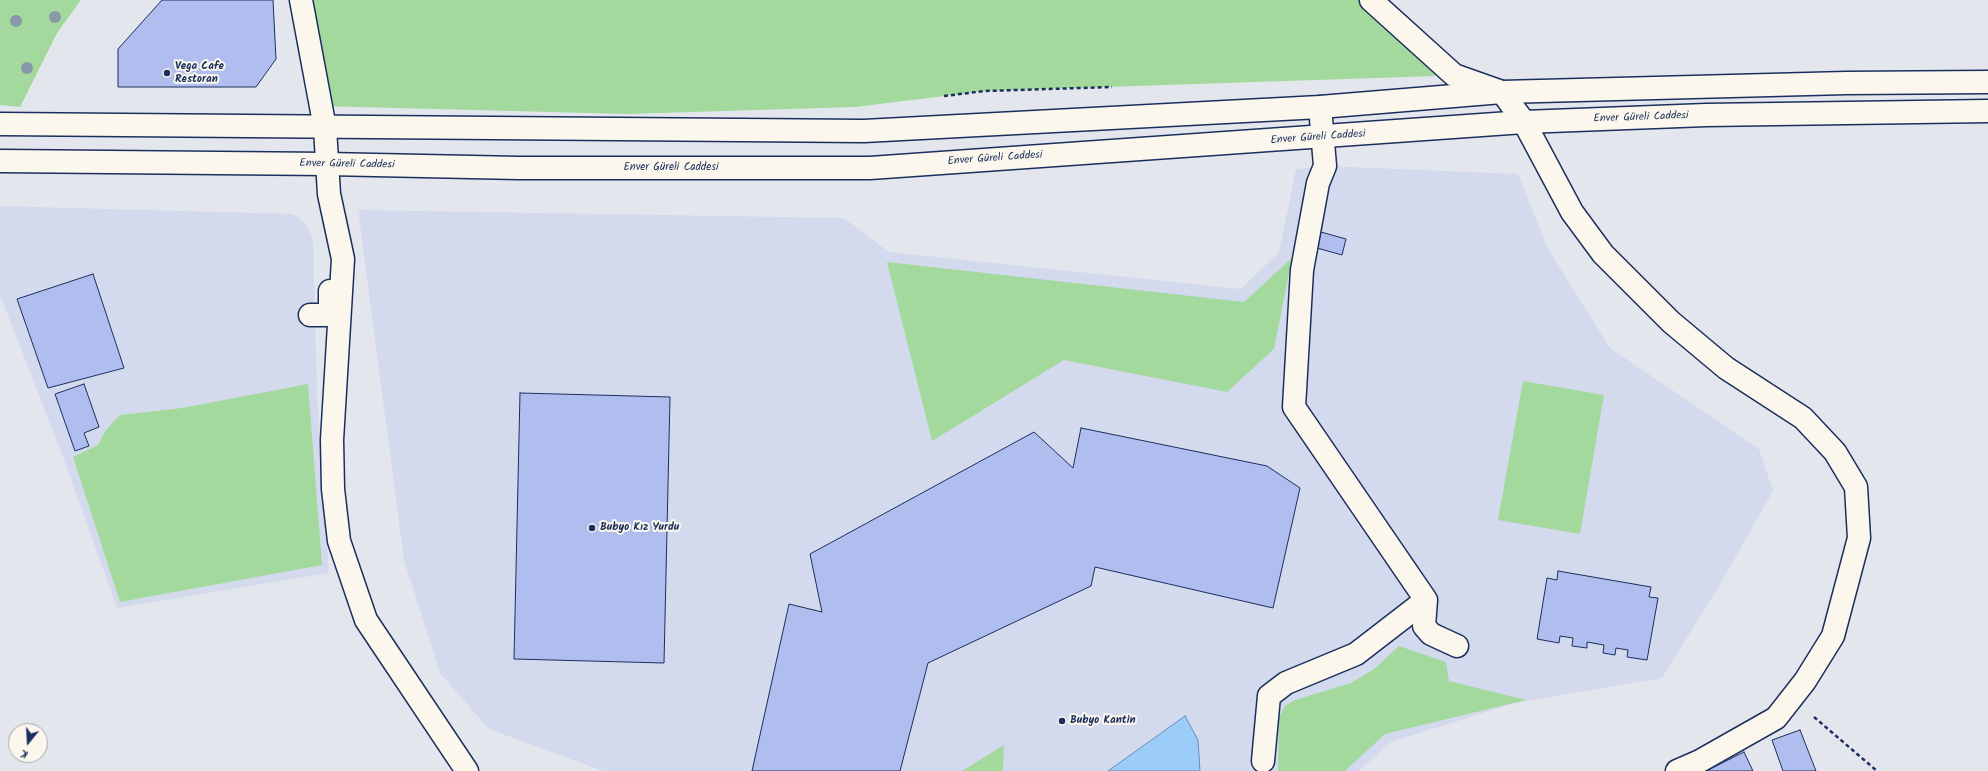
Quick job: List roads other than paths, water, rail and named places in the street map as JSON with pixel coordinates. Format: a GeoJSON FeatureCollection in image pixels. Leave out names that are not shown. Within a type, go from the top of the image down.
{"type":"FeatureCollection","features":[{"type":"Feature","properties":{"kind":"main road"},"geometry":{"type":"LineString","coordinates":[[301,0],[325,128],[329,194],[330,315],[310,315]]}},
{"type":"Feature","properties":{"kind":"main road"},"geometry":{"type":"LineString","coordinates":[[1371,0],[1454,75],[1502,92],[1524,122],[1572,212],[1603,254],[1671,322],[1726,368],[1803,418],[1835,452],[1856,487],[1859,538],[1833,636],[1805,681],[1776,718],[1700,761],[1677,771]]}},
{"type":"Feature","properties":{"kind":"main road"},"geometry":{"type":"LineString","coordinates":[[0,124],[325,128],[864,131],[1320,107],[1502,92],[1846,83],[1988,82]]}},
{"type":"Feature","properties":{"kind":"main road"},"geometry":{"type":"LineString","coordinates":[[1320,107],[1326,166],[1318,184],[1302,270],[1294,407],[1426,600],[1424,626],[1431,634],[1457,646]]}},
{"type":"Feature","properties":{"kind":"main road","name":"Enver Güreli Caddesi"},"geometry":{"type":"LineString","coordinates":[[0,161],[327,164],[519,168],[870,168],[1524,122],[1706,115],[1988,111]]}},
{"type":"Feature","properties":{"kind":"main road"},"geometry":{"type":"LineString","coordinates":[[329,194],[343,259],[332,440],[333,489],[339,541],[366,620],[467,771]]}},
{"type":"Feature","properties":{"kind":"main road"},"geometry":{"type":"LineString","coordinates":[[1263,761],[1269,696],[1286,682],[1356,654],[1426,600]]}},
{"type":"Feature","properties":{"kind":"water"},"geometry":{"type":"Polygon","coordinates":[[[1185,716],[1198,740],[1200,771],[1108,771],[1185,716]]]}},
{"type":"Feature","properties":{"kind":"place","name":"Vega Cafe Restoran"},"geometry":{"type":"Point","coordinates":[167,73]}},
{"type":"Feature","properties":{"kind":"place","name":"Bubyo Kız Yurdu"},"geometry":{"type":"Point","coordinates":[592,528]}},
{"type":"Feature","properties":{"kind":"place","name":"Bubyo Kantin"},"geometry":{"type":"Point","coordinates":[1062,721]}}]}
